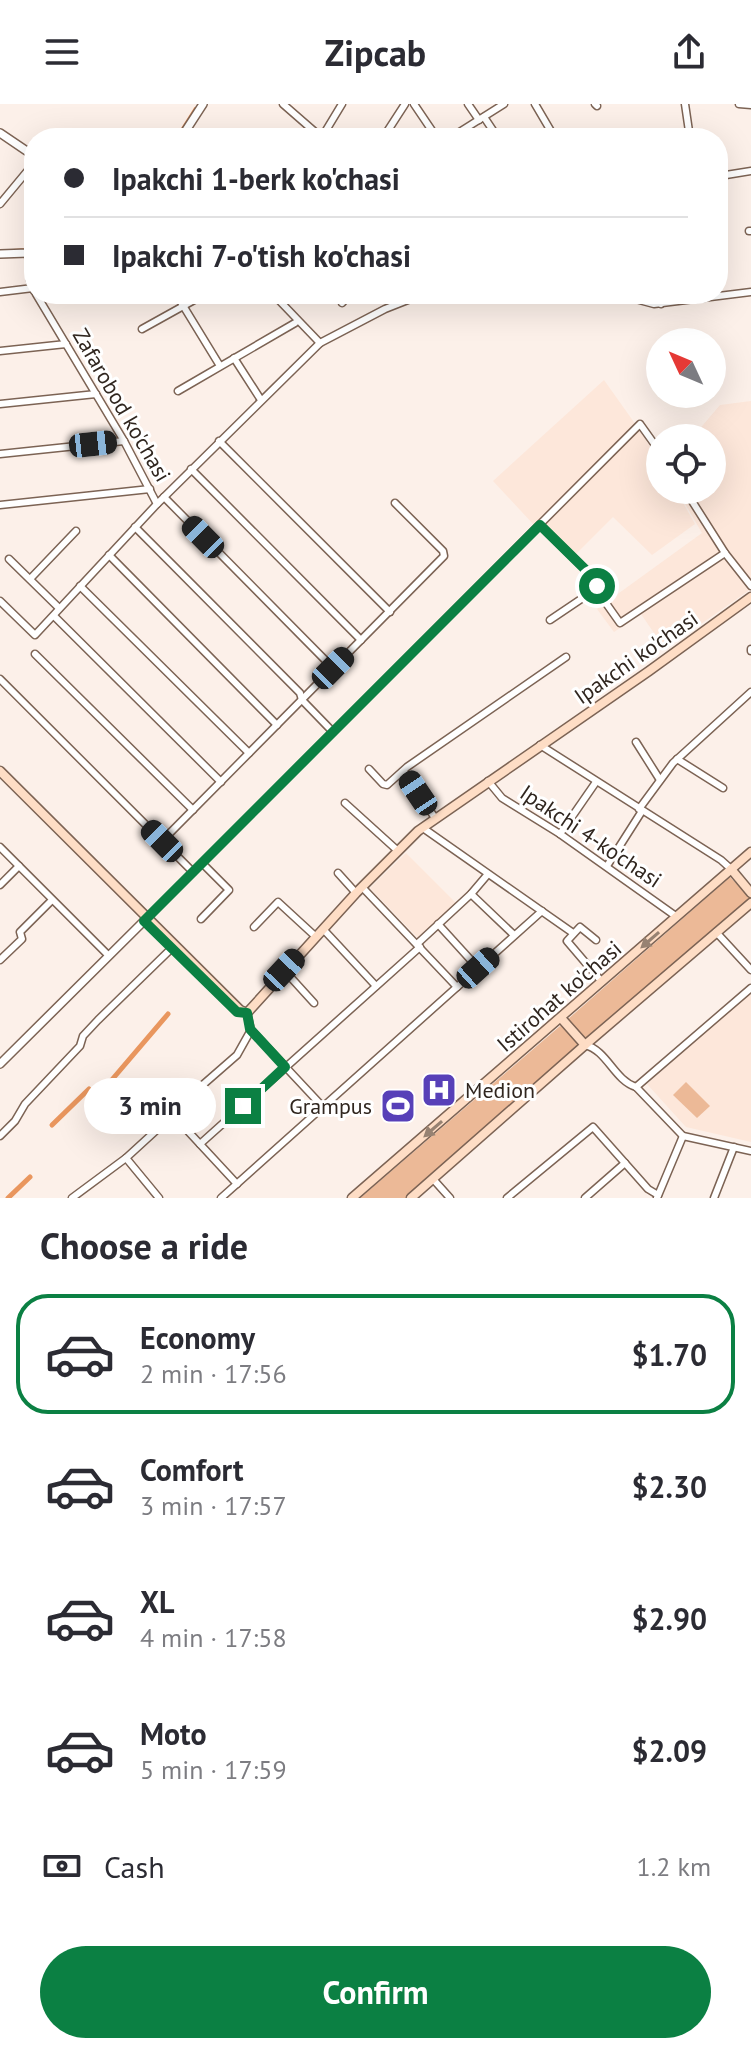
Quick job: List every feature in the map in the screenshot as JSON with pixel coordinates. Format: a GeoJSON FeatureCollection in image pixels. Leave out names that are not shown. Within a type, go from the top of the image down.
{"type":"FeatureCollection","features":[{"type":"Feature","properties":{"kind":"main road","name":"Ipakchi ko'chasi"},"geometry":{"type":"LineString","coordinates":[[247,1013],[359,890],[435,818],[750,602]]}},
{"type":"Feature","properties":{"kind":"main road"},"geometry":{"type":"LineString","coordinates":[[0,771],[145,920]]}},
{"type":"Feature","properties":{"kind":"main road"},"geometry":{"type":"LineString","coordinates":[[0,778],[173,947],[240,1010],[247,1013]]}},
{"type":"Feature","properties":{"kind":"main road","name":"Istirohat ko'chasi"},"geometry":{"type":"LineString","coordinates":[[352,1198],[751,852]]}},
{"type":"Feature","properties":{"kind":"main road"},"geometry":{"type":"LineString","coordinates":[[731,869],[751,893]]}},
{"type":"Feature","properties":{"kind":"main road"},"geometry":{"type":"LineString","coordinates":[[411,1198],[751,903]]}},
{"type":"Feature","properties":{"kind":"main road"},"geometry":{"type":"LineString","coordinates":[[561,1018],[585,1045]]}},
{"type":"Feature","properties":{"kind":"street"},"geometry":{"type":"LineString","coordinates":[[283,104],[311,128]]}},
{"type":"Feature","properties":{"kind":"street"},"geometry":{"type":"LineString","coordinates":[[327,128],[342,104]]}},
{"type":"Feature","properties":{"kind":"street"},"geometry":{"type":"LineString","coordinates":[[389,128],[405,104]]}},
{"type":"Feature","properties":{"kind":"street"},"geometry":{"type":"LineString","coordinates":[[414,104],[430,128]]}},
{"type":"Feature","properties":{"kind":"street"},"geometry":{"type":"LineString","coordinates":[[468,104],[489,128]]}},
{"type":"Feature","properties":{"kind":"street"},"geometry":{"type":"LineString","coordinates":[[466,128],[504,104]]}},
{"type":"Feature","properties":{"kind":"street"},"geometry":{"type":"LineString","coordinates":[[535,104],[549,128]]}},
{"type":"Feature","properties":{"kind":"street"},"geometry":{"type":"LineString","coordinates":[[685,104],[689,128]]}},
{"type":"Feature","properties":{"kind":"street"},"geometry":{"type":"LineString","coordinates":[[739,104],[751,105]]}},
{"type":"Feature","properties":{"kind":"street"},"geometry":{"type":"LineString","coordinates":[[187,128],[201,105]]}},
{"type":"Feature","properties":{"kind":"street"},"geometry":{"type":"LineString","coordinates":[[0,133],[24,149]]}},
{"type":"Feature","properties":{"kind":"street"},"geometry":{"type":"LineString","coordinates":[[728,174],[751,171]]}},
{"type":"Feature","properties":{"kind":"street"},"geometry":{"type":"LineString","coordinates":[[0,204],[24,175]]}},
{"type":"Feature","properties":{"kind":"street","name":"Zafarobod ko'chasi"},"geometry":{"type":"LineString","coordinates":[[0,254],[24,252]]}},
{"type":"Feature","properties":{"kind":"street"},"geometry":{"type":"LineString","coordinates":[[0,292],[24,291]]}},
{"type":"Feature","properties":{"kind":"street"},"geometry":{"type":"LineString","coordinates":[[728,295],[751,292]]}},
{"type":"Feature","properties":{"kind":"street","name":"Zafarobod ko'chasi"},"geometry":{"type":"LineString","coordinates":[[0,601],[35,635],[157,504],[124,441],[42,304]]}},
{"type":"Feature","properties":{"kind":"street"},"geometry":{"type":"LineString","coordinates":[[142,329],[188,304]]}},
{"type":"Feature","properties":{"kind":"street"},"geometry":{"type":"LineString","coordinates":[[283,304],[320,343]]}},
{"type":"Feature","properties":{"kind":"street"},"geometry":{"type":"LineString","coordinates":[[157,504],[320,343],[395,304]]}},
{"type":"Feature","properties":{"kind":"street"},"geometry":{"type":"LineString","coordinates":[[184,306],[220,366]]}},
{"type":"Feature","properties":{"kind":"street"},"geometry":{"type":"LineString","coordinates":[[178,391],[295,323]]}},
{"type":"Feature","properties":{"kind":"street"},"geometry":{"type":"LineString","coordinates":[[0,351],[66,344]]}},
{"type":"Feature","properties":{"kind":"street"},"geometry":{"type":"LineString","coordinates":[[234,358],[261,400]]}},
{"type":"Feature","properties":{"kind":"street"},"geometry":{"type":"LineString","coordinates":[[0,404],[96,394]]}},
{"type":"Feature","properties":{"kind":"street"},"geometry":{"type":"LineString","coordinates":[[0,1064],[640,424],[646,432]]}},
{"type":"Feature","properties":{"kind":"street"},"geometry":{"type":"LineString","coordinates":[[0,454],[124,441]]}},
{"type":"Feature","properties":{"kind":"street"},"geometry":{"type":"LineString","coordinates":[[219,441],[390,612]]}},
{"type":"Feature","properties":{"kind":"street"},"geometry":{"type":"LineString","coordinates":[[191,469],[361,640]]}},
{"type":"Feature","properties":{"kind":"street"},"geometry":{"type":"LineString","coordinates":[[0,505],[150,489]]}},
{"type":"Feature","properties":{"kind":"street"},"geometry":{"type":"LineString","coordinates":[[164,497],[333,668]]}},
{"type":"Feature","properties":{"kind":"street"},"geometry":{"type":"LineString","coordinates":[[162,841],[443,558],[445,554],[395,503]]}},
{"type":"Feature","properties":{"kind":"street"},"geometry":{"type":"LineString","coordinates":[[694,504],[725,553],[751,586]]}},
{"type":"Feature","properties":{"kind":"street"},"geometry":{"type":"LineString","coordinates":[[540,525],[598,583],[596,589],[550,620]]}},
{"type":"Feature","properties":{"kind":"street"},"geometry":{"type":"LineString","coordinates":[[135,527],[300,693],[302,700],[333,732]]}},
{"type":"Feature","properties":{"kind":"street"},"geometry":{"type":"LineString","coordinates":[[30,579],[76,531]]}},
{"type":"Feature","properties":{"kind":"street"},"geometry":{"type":"LineString","coordinates":[[596,589],[618,622],[622,623],[725,553]]}},
{"type":"Feature","properties":{"kind":"street"},"geometry":{"type":"LineString","coordinates":[[109,555],[277,725]]}},
{"type":"Feature","properties":{"kind":"street"},"geometry":{"type":"LineString","coordinates":[[9,559],[59,608]]}},
{"type":"Feature","properties":{"kind":"street"},"geometry":{"type":"LineString","coordinates":[[80,586],[249,753]]}},
{"type":"Feature","properties":{"kind":"street"},"geometry":{"type":"LineString","coordinates":[[54,616],[221,782]]}},
{"type":"Feature","properties":{"kind":"street"},"geometry":{"type":"LineString","coordinates":[[35,654],[193,810]]}},
{"type":"Feature","properties":{"kind":"street"},"geometry":{"type":"LineString","coordinates":[[369,769],[384,785],[566,657]]}},
{"type":"Feature","properties":{"kind":"street"},"geometry":{"type":"LineString","coordinates":[[0,679],[193,872]]}},
{"type":"Feature","properties":{"kind":"street"},"geometry":{"type":"LineString","coordinates":[[607,866],[640,810],[677,759],[751,692]]}},
{"type":"Feature","properties":{"kind":"street"},"geometry":{"type":"LineString","coordinates":[[636,742],[660,780]]}},
{"type":"Feature","properties":{"kind":"street"},"geometry":{"type":"LineString","coordinates":[[540,745],[731,869]]}},
{"type":"Feature","properties":{"kind":"street"},"geometry":{"type":"LineString","coordinates":[[677,759],[723,788]]}},
{"type":"Feature","properties":{"kind":"street"},"geometry":{"type":"LineString","coordinates":[[404,772],[435,818]]}},
{"type":"Feature","properties":{"kind":"street","name":"Ipakchi 4-ko'chasi"},"geometry":{"type":"LineString","coordinates":[[488,781],[502,798],[560,834],[677,917]]}},
{"type":"Feature","properties":{"kind":"street"},"geometry":{"type":"LineString","coordinates":[[560,834],[596,782]]}},
{"type":"Feature","properties":{"kind":"street"},"geometry":{"type":"LineString","coordinates":[[345,803],[398,851]]}},
{"type":"Feature","properties":{"kind":"street"},"geometry":{"type":"LineString","coordinates":[[423,828],[573,933]]}},
{"type":"Feature","properties":{"kind":"street"},"geometry":{"type":"LineString","coordinates":[[0,847],[108,955]]}},
{"type":"Feature","properties":{"kind":"street"},"geometry":{"type":"LineString","coordinates":[[201,919],[229,890],[202,863]]}},
{"type":"Feature","properties":{"kind":"street"},"geometry":{"type":"LineString","coordinates":[[0,885],[19,866]]}},
{"type":"Feature","properties":{"kind":"street"},"geometry":{"type":"LineString","coordinates":[[338,873],[418,945],[457,987]]}},
{"type":"Feature","properties":{"kind":"street"},"geometry":{"type":"LineString","coordinates":[[200,1144],[376,986],[488,874]]}},
{"type":"Feature","properties":{"kind":"street"},"geometry":{"type":"LineString","coordinates":[[471,894],[514,935]]}},
{"type":"Feature","properties":{"kind":"street"},"geometry":{"type":"LineString","coordinates":[[0,960],[22,939],[20,932],[52,900]]}},
{"type":"Feature","properties":{"kind":"street"},"geometry":{"type":"LineString","coordinates":[[254,927],[278,902],[315,936]]}},
{"type":"Feature","properties":{"kind":"street"},"geometry":{"type":"LineString","coordinates":[[221,1198],[542,911]]}},
{"type":"Feature","properties":{"kind":"street"},"geometry":{"type":"LineString","coordinates":[[438,924],[478,968]]}},
{"type":"Feature","properties":{"kind":"street"},"geometry":{"type":"LineString","coordinates":[[596,940],[580,927],[567,941],[602,982]]}},
{"type":"Feature","properties":{"kind":"street"},"geometry":{"type":"LineString","coordinates":[[323,929],[376,986]]}},
{"type":"Feature","properties":{"kind":"street"},"geometry":{"type":"LineString","coordinates":[[716,932],[751,970]]}},
{"type":"Feature","properties":{"kind":"street"},"geometry":{"type":"LineString","coordinates":[[0,1136],[15,1121],[25,1104],[80,1046],[83,1036],[173,947]]}},
{"type":"Feature","properties":{"kind":"street"},"geometry":{"type":"LineString","coordinates":[[284,970],[314,1003]]}},
{"type":"Feature","properties":{"kind":"street"},"geometry":{"type":"LineString","coordinates":[[636,1087],[751,988]]}},
{"type":"Feature","properties":{"kind":"street"},"geometry":{"type":"LineString","coordinates":[[247,1013],[251,1030],[323,1107]]}},
{"type":"Feature","properties":{"kind":"street"},"geometry":{"type":"LineString","coordinates":[[72,1198],[126,1158],[182,1103],[241,1052],[251,1030]]}},
{"type":"Feature","properties":{"kind":"street"},"geometry":{"type":"LineString","coordinates":[[585,1045],[596,1050],[628,1084],[636,1087],[683,1136],[751,1151]]}},
{"type":"Feature","properties":{"kind":"street"},"geometry":{"type":"LineString","coordinates":[[173,1115],[237,1184]]}},
{"type":"Feature","properties":{"kind":"street"},"geometry":{"type":"LineString","coordinates":[[507,1198],[590,1128],[597,1130],[648,1189],[658,1196],[683,1136]]}},
{"type":"Feature","properties":{"kind":"street"},"geometry":{"type":"LineString","coordinates":[[714,1198],[734,1147]]}},
{"type":"Feature","properties":{"kind":"street"},"geometry":{"type":"LineString","coordinates":[[126,1158],[159,1198]]}},
{"type":"Feature","properties":{"kind":"street"},"geometry":{"type":"LineString","coordinates":[[585,1198],[625,1163]]}},
{"type":"Feature","properties":{"kind":"street"},"geometry":{"type":"LineString","coordinates":[[433,1179],[450,1198]]}},
{"type":"Feature","properties":{"kind":"shaded area"},"geometry":{"type":"Polygon","coordinates":[[[604,380],[646,440],[646,504],[684,504],[695,524],[652,555],[613,517],[575,555],[539,520],[534,525],[493,481],[604,380]]]}},
{"type":"Feature","properties":{"kind":"shaded area"},"geometry":{"type":"Polygon","coordinates":[[[751,401],[751,589],[665,649],[641,614],[614,632],[597,609],[702,533],[685,504],[726,504],[726,424],[704,424],[717,408],[726,408],[726,404],[751,401]]]}},
{"type":"Feature","properties":{"kind":"shaded area"},"geometry":{"type":"Polygon","coordinates":[[[406,853],[456,903],[418,938],[370,888],[406,853]]]}},
{"type":"Feature","properties":{"kind":"shaded area"},"geometry":{"type":"Polygon","coordinates":[[[730,877],[751,899],[584,1039],[568,1019],[730,877]]]}},
{"type":"Feature","properties":{"kind":"shaded area"},"geometry":{"type":"Polygon","coordinates":[[[751,992],[751,1142],[686,1127],[647,1084],[751,992]]]}},
{"type":"Feature","properties":{"kind":"shaded area"},"geometry":{"type":"Polygon","coordinates":[[[560,1026],[579,1045],[406,1198],[360,1198],[560,1026]]]}},
{"type":"Feature","properties":{"kind":"shaded area"},"geometry":{"type":"Polygon","coordinates":[[[686,1082],[710,1106],[697,1118],[673,1095],[686,1082]]]}},
{"type":"Feature","properties":{"kind":"waterway"},"geometry":{"type":"LineString","coordinates":[[182,128],[195,108]]}},
{"type":"Feature","properties":{"kind":"waterway"},"geometry":{"type":"LineString","coordinates":[[13,250],[24,249]]}},
{"type":"Feature","properties":{"kind":"waterway"},"geometry":{"type":"LineString","coordinates":[[110,1082],[168,1014]]}},
{"type":"Feature","properties":{"kind":"waterway"},"geometry":{"type":"LineString","coordinates":[[52,1125],[89,1089]]}},
{"type":"Feature","properties":{"kind":"waterway"},"geometry":{"type":"LineString","coordinates":[[8,1198],[30,1177]]}},
{"type":"Feature","properties":{"kind":"place","name":"Medion"},"geometry":{"type":"Point","coordinates":[439,1090]}},
{"type":"Feature","properties":{"kind":"place","name":"Grampus"},"geometry":{"type":"Point","coordinates":[398,1106]}},
{"type":"Feature","properties":{"kind":"route"},"geometry":{"type":"LineString","coordinates":[[243,1106],[285,1067],[250,1029],[247,1013],[237,1012],[144,921],[540,525],[595,579],[597,586]]}}]}
